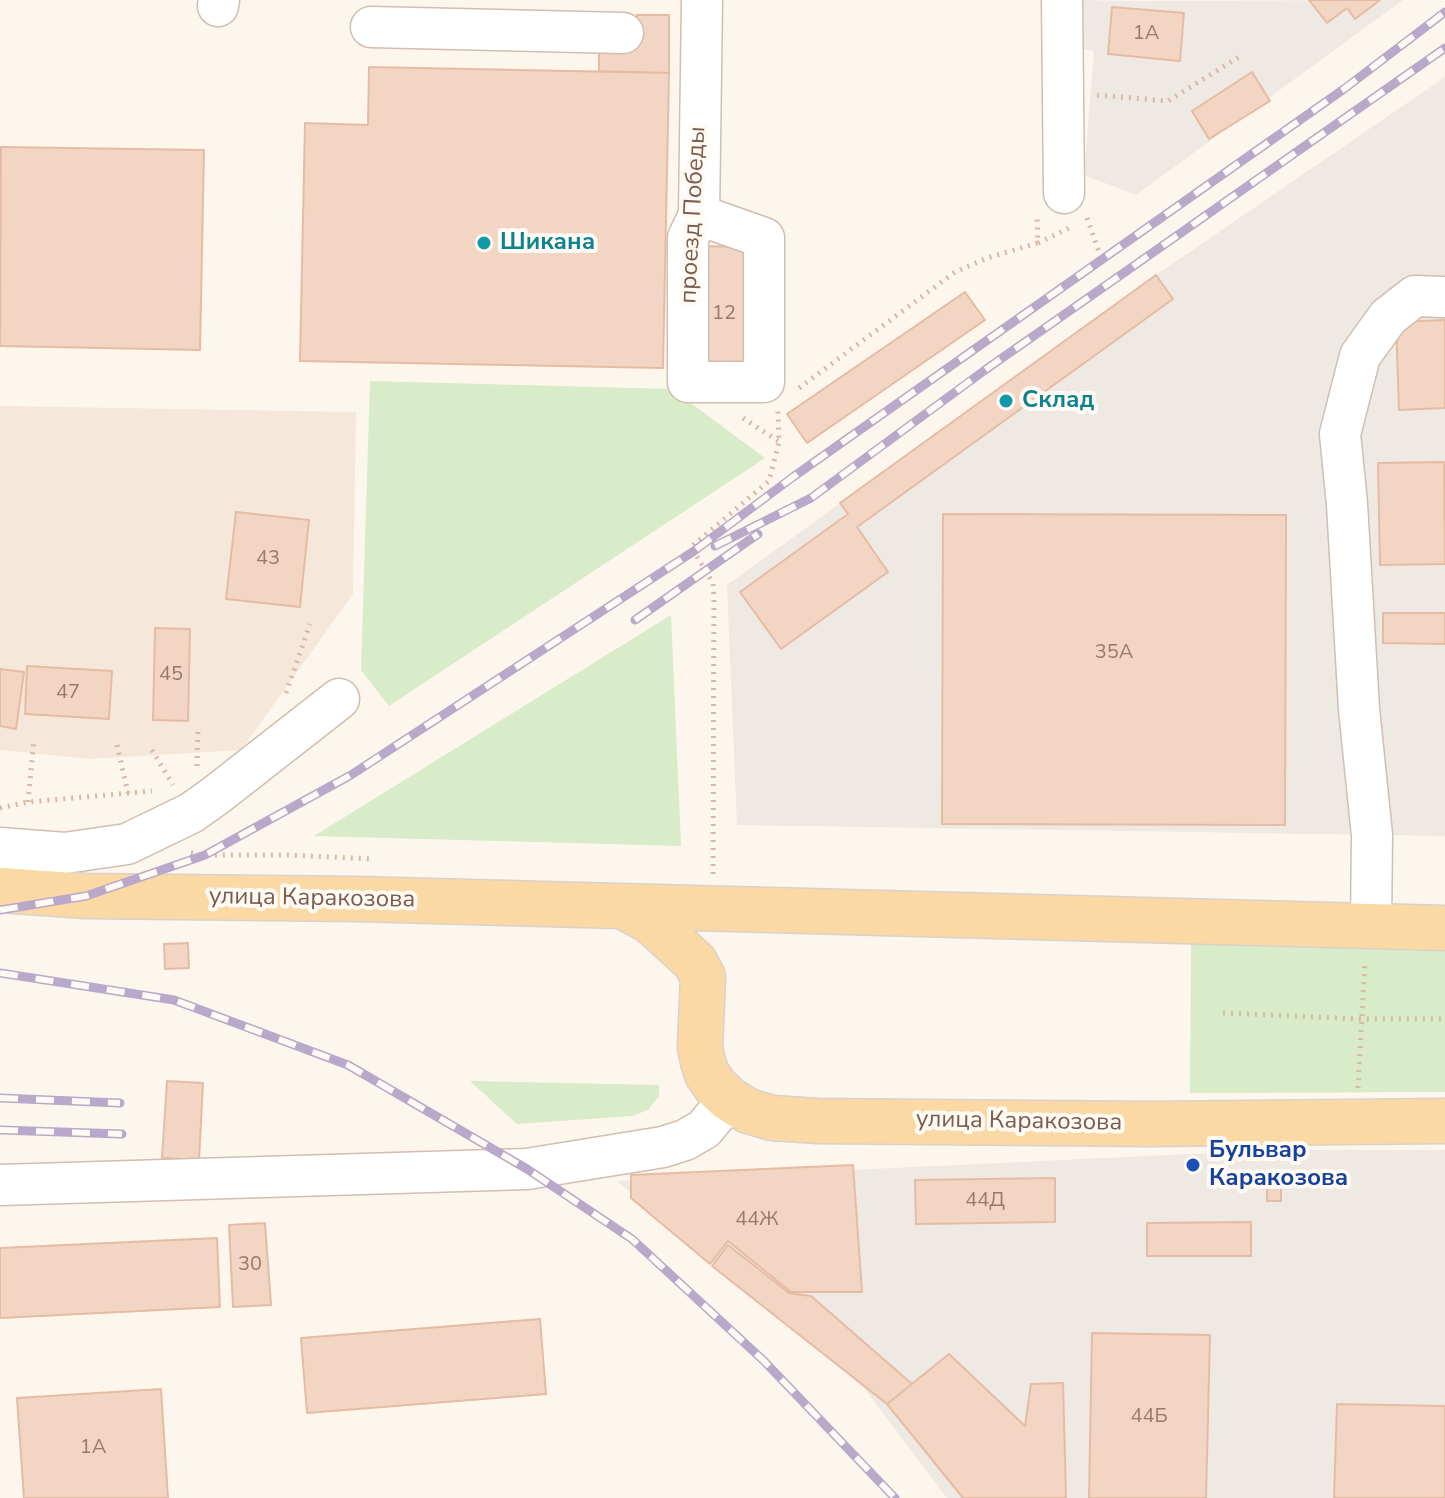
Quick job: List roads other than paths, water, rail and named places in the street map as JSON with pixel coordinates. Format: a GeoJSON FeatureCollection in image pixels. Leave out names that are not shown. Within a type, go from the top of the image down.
{"type":"FeatureCollection","features":[{"type":"Feature","properties":{"kind":"main road","name":"улица Каракозова"},"geometry":{"type":"LineString","coordinates":[[0,890],[86,896],[357,899],[782,911],[1369,938],[1445,928]]}},
{"type":"Feature","properties":{"kind":"main road","name":"улица Каракозова"},"geometry":{"type":"LineString","coordinates":[[624,907],[650,921],[684,950],[703,977]]}},
{"type":"Feature","properties":{"kind":"main road","name":"улица Каракозова"},"geometry":{"type":"LineString","coordinates":[[782,911],[726,938],[709,961],[703,977],[700,1047],[707,1074],[729,1099],[748,1111],[772,1118],[818,1121],[1149,1124],[1445,1121]]}},
{"type":"Feature","properties":{"kind":"lane","name":"проезд Победы"},"geometry":{"type":"LineString","coordinates":[[699,215],[764,238],[764,382],[688,382],[688,238],[699,215],[702,0]]}},
{"type":"Feature","properties":{"kind":"lane"},"geometry":{"type":"LineString","coordinates":[[1062,0],[1063,209]]}},
{"type":"Feature","properties":{"kind":"lane"},"geometry":{"type":"LineString","coordinates":[[371,27],[506,15],[623,33]]}},
{"type":"Feature","properties":{"kind":"lane"},"geometry":{"type":"LineString","coordinates":[[1369,938],[1372,835],[1359,709],[1340,434],[1360,356],[1388,317],[1415,296],[1445,297]]}},
{"type":"Feature","properties":{"kind":"lane"},"geometry":{"type":"LineString","coordinates":[[0,848],[65,853],[127,844],[191,813],[339,699]]}},
{"type":"Feature","properties":{"kind":"lane"},"geometry":{"type":"LineString","coordinates":[[0,1185],[527,1169],[663,1147],[685,1140],[704,1129],[729,1099]]}},
{"type":"Feature","properties":{"kind":"railway"},"geometry":{"type":"LineString","coordinates":[[0,910],[86,896],[205,855],[351,775],[694,551],[793,477],[1344,89],[1445,12]]}},
{"type":"Feature","properties":{"kind":"railway"},"geometry":{"type":"LineString","coordinates":[[715,546],[811,498],[985,370],[1445,48]]}},
{"type":"Feature","properties":{"kind":"railway"},"geometry":{"type":"LineString","coordinates":[[635,620],[758,534]]}},
{"type":"Feature","properties":{"kind":"railway"},"geometry":{"type":"LineString","coordinates":[[0,973],[174,1000],[348,1065],[527,1169],[632,1239],[763,1360],[895,1498]]}},
{"type":"Feature","properties":{"kind":"railway"},"geometry":{"type":"LineString","coordinates":[[0,1098],[120,1103]]}},
{"type":"Feature","properties":{"kind":"railway"},"geometry":{"type":"LineString","coordinates":[[0,1130],[122,1134]]}},
{"type":"Feature","properties":{"kind":"place","name":"Шикана"},"geometry":{"type":"Point","coordinates":[484,243]}},
{"type":"Feature","properties":{"kind":"place","name":"Склад"},"geometry":{"type":"Point","coordinates":[1006,401]}},
{"type":"Feature","properties":{"kind":"place","name":"Бульвар Каракозова"},"geometry":{"type":"Point","coordinates":[1193,1165]}}]}
